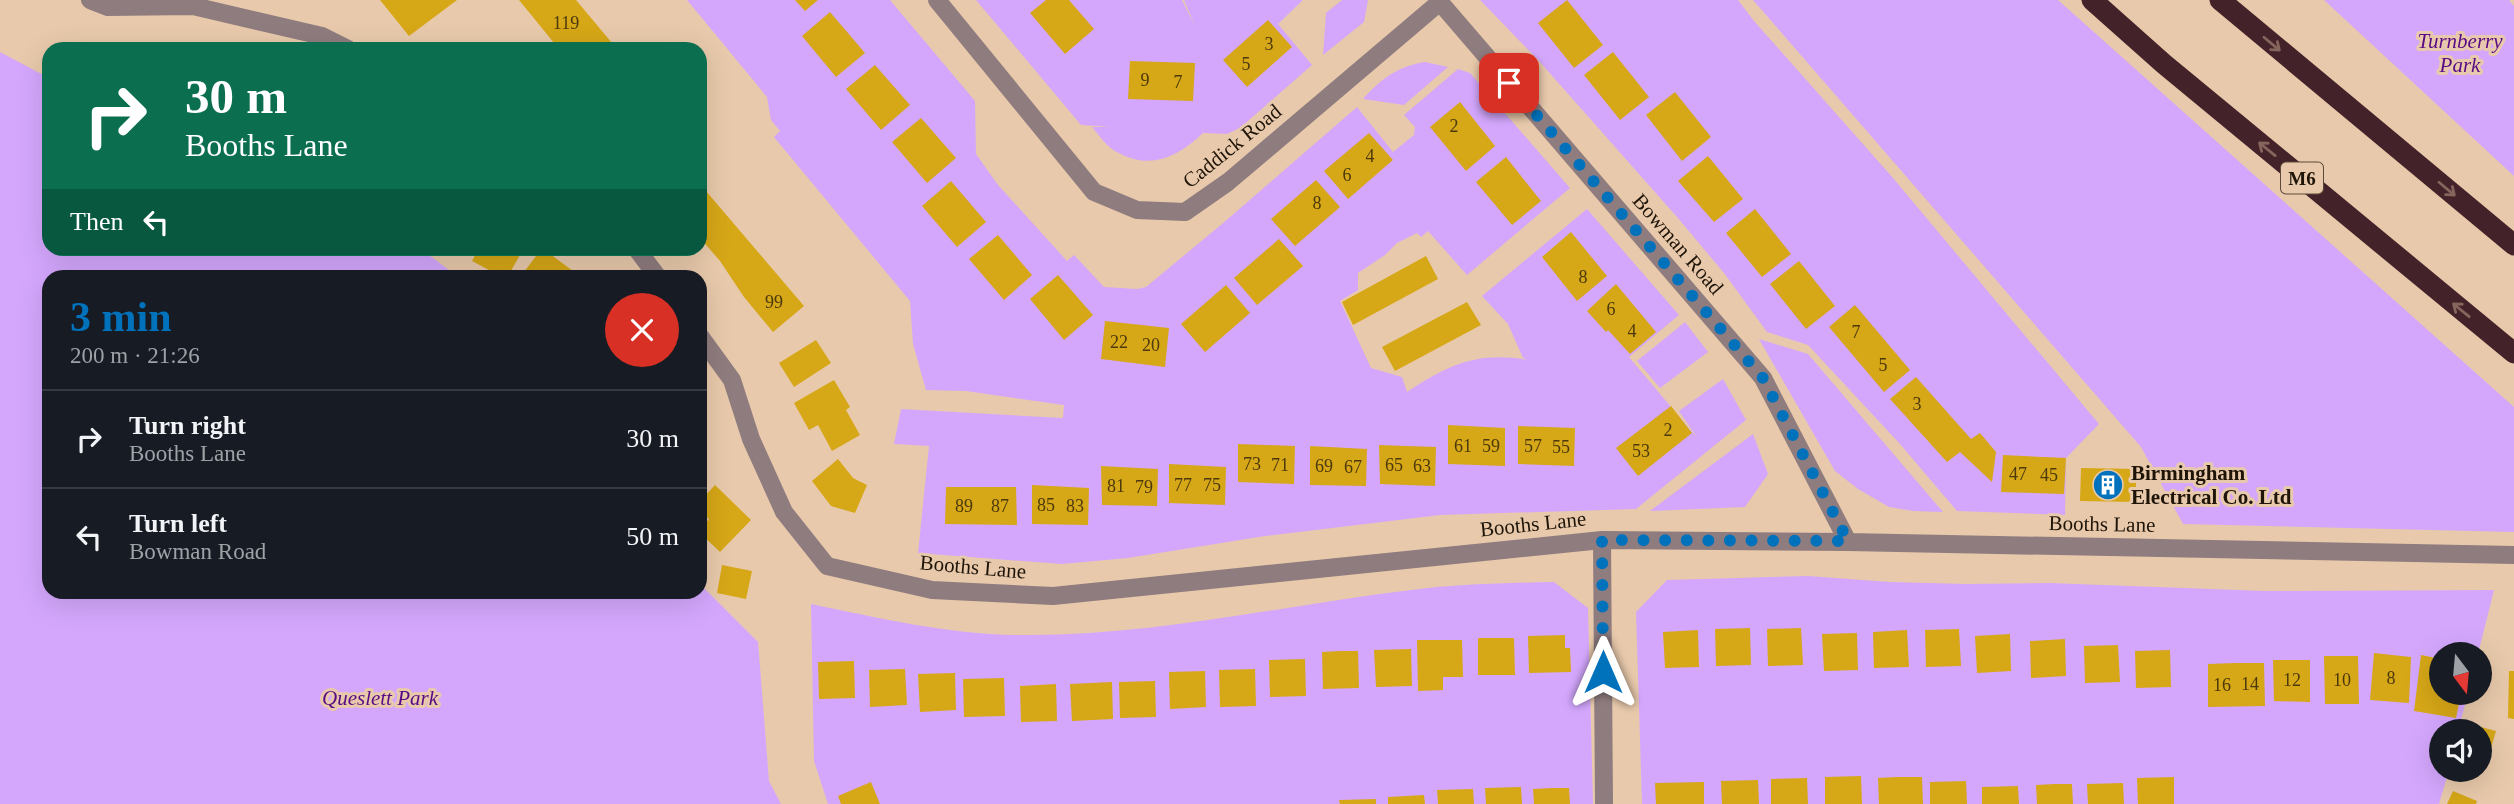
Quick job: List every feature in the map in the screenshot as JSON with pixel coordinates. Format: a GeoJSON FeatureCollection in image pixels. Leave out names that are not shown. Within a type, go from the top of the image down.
{"type":"FeatureCollection","features":[{"type":"Feature","properties":{"kind":"highway","name":"M6"},"geometry":{"type":"LineString","coordinates":[[2092,0],[2164,64],[2514,353]]}},
{"type":"Feature","properties":{"kind":"highway"},"geometry":{"type":"LineString","coordinates":[[2220,0],[2514,245]]}},
{"type":"Feature","properties":{"kind":"street"},"geometry":{"type":"LineString","coordinates":[[90,0],[108,7],[194,3],[322,36],[334,42]]}},
{"type":"Feature","properties":{"kind":"street","name":"Caddick Road"},"geometry":{"type":"LineString","coordinates":[[937,0],[1094,192],[1137,210],[1185,212],[1228,182],[1439,1]]}},
{"type":"Feature","properties":{"kind":"street","name":"Bowman Road"},"geometry":{"type":"LineString","coordinates":[[1439,1],[1763,378],[1848,541]]}},
{"type":"Feature","properties":{"kind":"street","name":"Booths Lane"},"geometry":{"type":"LineString","coordinates":[[707,345],[732,380],[751,439],[784,512],[827,566],[932,590],[1053,596],[1602,540],[1848,541],[2514,555]]}},
{"type":"Feature","properties":{"kind":"street"},"geometry":{"type":"LineString","coordinates":[[1602,540],[1604,804]]}},
{"type":"Feature","properties":{"kind":"green space"},"geometry":{"type":"Polygon","coordinates":[[[687,0],[890,0],[975,101],[976,154],[998,185],[1067,261],[1074,255],[1104,287],[1146,287],[1357,107],[1393,152],[1414,135],[1415,127],[1404,115],[1458,69],[1470,73],[1570,188],[1467,275],[1428,231],[1421,237],[1417,233],[1397,243],[1385,255],[1358,273],[1358,290],[1340,301],[1371,368],[1402,377],[1407,392],[1436,374],[1478,359],[1493,357],[1528,360],[1523,358],[1508,324],[1482,296],[1587,209],[1679,315],[1629,357],[1698,439],[1679,411],[1723,379],[1746,420],[1636,509],[1440,515],[1265,536],[1128,558],[1062,564],[918,553],[929,446],[894,444],[901,409],[1063,418],[1064,405],[966,391],[926,390],[913,344],[910,301],[774,137],[780,131],[771,120],[767,97],[687,0]]]}},
{"type":"Feature","properties":{"kind":"green space"},"geometry":{"type":"Polygon","coordinates":[[[976,0],[1182,0],[1195,26],[1184,0],[1303,0],[1278,24],[1312,65],[1240,128],[1227,134],[1203,133],[1173,155],[1151,161],[1139,160],[1112,149],[1092,127],[1111,127],[1081,125],[976,0]]]}},
{"type":"Feature","properties":{"kind":"green space"},"geometry":{"type":"Polygon","coordinates":[[[1342,0],[1368,0],[1364,22],[1323,55],[1326,13],[1342,0]]]}},
{"type":"Feature","properties":{"kind":"green space"},"geometry":{"type":"Polygon","coordinates":[[[1480,0],[1738,0],[1893,178],[2099,424],[2066,458],[2065,515],[1957,511],[1900,444],[1808,345],[1767,332],[1724,273],[1677,217],[1539,61],[1480,0]]]}},
{"type":"Feature","properties":{"kind":"green space"},"geometry":{"type":"Polygon","coordinates":[[[1753,0],[2058,0],[2514,407],[2514,532],[2183,524],[2141,447],[1753,0]]]}},
{"type":"Feature","properties":{"kind":"green space","name":"Turnberry Park"},"geometry":{"type":"Polygon","coordinates":[[[2324,0],[2509,0],[2514,6],[2514,176],[2324,0]]]}},
{"type":"Feature","properties":{"kind":"green space","name":"Queslett Park"},"geometry":{"type":"Polygon","coordinates":[[[0,52],[42,74],[42,256],[430,256],[449,270],[42,270],[42,599],[707,599],[707,591],[758,642],[769,781],[781,804],[0,804],[0,52]]]}},
{"type":"Feature","properties":{"kind":"green space"},"geometry":{"type":"Polygon","coordinates":[[[1425,62],[1448,67],[1404,105],[1363,99],[1391,74],[1425,62]]]}},
{"type":"Feature","properties":{"kind":"green space"},"geometry":{"type":"Polygon","coordinates":[[[1685,322],[1708,352],[1660,388],[1637,361],[1685,322]]]}},
{"type":"Feature","properties":{"kind":"green space"},"geometry":{"type":"Polygon","coordinates":[[[1759,339],[1808,354],[1943,512],[1889,507],[1858,489],[1835,471],[1759,339]]]}},
{"type":"Feature","properties":{"kind":"green space"},"geometry":{"type":"Polygon","coordinates":[[[1753,434],[1768,474],[1745,507],[1650,511],[1753,434]]]}},
{"type":"Feature","properties":{"kind":"green space"},"geometry":{"type":"Polygon","coordinates":[[[1808,576],[1890,582],[2049,583],[2265,591],[2494,590],[2481,642],[2429,642],[2429,705],[2465,705],[2461,719],[2429,719],[2429,782],[2445,782],[2439,804],[1642,804],[1636,612],[1667,580],[1808,576]]]}},
{"type":"Feature","properties":{"kind":"green space"},"geometry":{"type":"Polygon","coordinates":[[[1554,582],[1588,608],[1593,804],[828,804],[814,761],[811,604],[965,632],[1065,634],[1164,626],[1429,588],[1554,582]]]}},
{"type":"Feature","properties":{"kind":"building"},"geometry":{"type":"Polygon","coordinates":[[[380,0],[457,0],[409,36],[380,0]]]}},
{"type":"Feature","properties":{"kind":"building"},"geometry":{"type":"Polygon","coordinates":[[[519,0],[576,0],[611,42],[553,42],[519,0]]]}},
{"type":"Feature","properties":{"kind":"building"},"geometry":{"type":"Polygon","coordinates":[[[795,0],[818,0],[805,11],[795,0]]]}},
{"type":"Feature","properties":{"kind":"building"},"geometry":{"type":"Polygon","coordinates":[[[1046,0],[1069,0],[1094,29],[1065,54],[1030,13],[1046,0]]]}},
{"type":"Feature","properties":{"kind":"building"},"geometry":{"type":"Polygon","coordinates":[[[1567,0],[1603,45],[1574,68],[1538,23],[1567,0]]]}},
{"type":"Feature","properties":{"kind":"building"},"geometry":{"type":"Polygon","coordinates":[[[830,12],[865,53],[836,77],[802,36],[830,12]]]}},
{"type":"Feature","properties":{"kind":"building"},"geometry":{"type":"Polygon","coordinates":[[[1268,20],[1292,47],[1247,87],[1223,60],[1268,20]]]}},
{"type":"Feature","properties":{"kind":"building"},"geometry":{"type":"Polygon","coordinates":[[[1613,52],[1649,97],[1620,120],[1584,75],[1613,52]]]}},
{"type":"Feature","properties":{"kind":"building"},"geometry":{"type":"Polygon","coordinates":[[[1130,61],[1195,63],[1193,101],[1128,99],[1130,61]]]}},
{"type":"Feature","properties":{"kind":"building"},"geometry":{"type":"Polygon","coordinates":[[[875,65],[910,105],[881,130],[846,89],[875,65]]]}},
{"type":"Feature","properties":{"kind":"building"},"geometry":{"type":"Polygon","coordinates":[[[1675,92],[1711,137],[1682,161],[1646,115],[1675,92]]]}},
{"type":"Feature","properties":{"kind":"building"},"geometry":{"type":"Polygon","coordinates":[[[1460,102],[1495,146],[1466,171],[1430,127],[1460,102]]]}},
{"type":"Feature","properties":{"kind":"building"},"geometry":{"type":"Polygon","coordinates":[[[921,118],[956,158],[927,183],[892,142],[921,118]]]}},
{"type":"Feature","properties":{"kind":"building"},"geometry":{"type":"Polygon","coordinates":[[[1369,133],[1393,160],[1348,199],[1324,171],[1369,133]]]}},
{"type":"Feature","properties":{"kind":"building"},"geometry":{"type":"Polygon","coordinates":[[[1708,156],[1743,199],[1714,222],[1678,181],[1708,156]]]}},
{"type":"Feature","properties":{"kind":"building"},"geometry":{"type":"Polygon","coordinates":[[[1506,157],[1541,201],[1512,225],[1476,182],[1506,157]]]}},
{"type":"Feature","properties":{"kind":"building"},"geometry":{"type":"Polygon","coordinates":[[[1316,180],[1340,207],[1295,246],[1271,219],[1316,180]]]}},
{"type":"Feature","properties":{"kind":"building"},"geometry":{"type":"Polygon","coordinates":[[[951,181],[986,222],[957,247],[922,206],[951,181]]]}},
{"type":"Feature","properties":{"kind":"building"},"geometry":{"type":"Polygon","coordinates":[[[707,192],[804,306],[773,332],[744,297],[707,246],[707,192]]]}},
{"type":"Feature","properties":{"kind":"building"},"geometry":{"type":"Polygon","coordinates":[[[1755,209],[1791,254],[1762,277],[1726,233],[1755,209]]]}},
{"type":"Feature","properties":{"kind":"building"},"geometry":{"type":"Polygon","coordinates":[[[1571,232],[1607,276],[1577,301],[1542,257],[1571,232]]]}},
{"type":"Feature","properties":{"kind":"building"},"geometry":{"type":"Polygon","coordinates":[[[998,235],[1032,275],[1004,300],[969,259],[998,235]]]}},
{"type":"Feature","properties":{"kind":"building"},"geometry":{"type":"Polygon","coordinates":[[[1279,239],[1303,266],[1257,305],[1234,278],[1279,239]]]}},
{"type":"Feature","properties":{"kind":"building"},"geometry":{"type":"Polygon","coordinates":[[[475,256],[519,256],[511,270],[489,270],[472,261],[475,256]]]}},
{"type":"Feature","properties":{"kind":"building"},"geometry":{"type":"Polygon","coordinates":[[[536,256],[553,256],[572,270],[526,270],[536,256]]]}},
{"type":"Feature","properties":{"kind":"building"},"geometry":{"type":"Polygon","coordinates":[[[1426,256],[1438,279],[1353,325],[1342,302],[1426,256]]]}},
{"type":"Feature","properties":{"kind":"building"},"geometry":{"type":"Polygon","coordinates":[[[1799,261],[1835,306],[1806,329],[1770,284],[1799,261]]]}},
{"type":"Feature","properties":{"kind":"building"},"geometry":{"type":"Polygon","coordinates":[[[1058,275],[1093,315],[1064,340],[1030,299],[1058,275]]]}},
{"type":"Feature","properties":{"kind":"building"},"geometry":{"type":"Polygon","coordinates":[[[1616,284],[1656,332],[1630,354],[1587,311],[1616,284]]]}},
{"type":"Feature","properties":{"kind":"building"},"geometry":{"type":"Polygon","coordinates":[[[1226,285],[1250,313],[1205,352],[1181,324],[1226,285]]]}},
{"type":"Feature","properties":{"kind":"building"},"geometry":{"type":"Polygon","coordinates":[[[1467,302],[1481,325],[1395,371],[1382,347],[1467,302]]]}},
{"type":"Feature","properties":{"kind":"building"},"geometry":{"type":"Polygon","coordinates":[[[1855,305],[1910,370],[1884,392],[1829,327],[1855,305]]]}},
{"type":"Feature","properties":{"kind":"building"},"geometry":{"type":"Polygon","coordinates":[[[1105,321],[1169,328],[1165,367],[1101,359],[1105,321]]]}},
{"type":"Feature","properties":{"kind":"building"},"geometry":{"type":"Polygon","coordinates":[[[816,340],[831,363],[794,387],[779,363],[816,340]]]}},
{"type":"Feature","properties":{"kind":"building"},"geometry":{"type":"Polygon","coordinates":[[[1916,377],[1971,439],[1980,433],[1996,452],[1992,482],[1960,452],[1947,462],[1890,399],[1916,377]]]}},
{"type":"Feature","properties":{"kind":"building"},"geometry":{"type":"Polygon","coordinates":[[[834,380],[850,407],[846,410],[860,435],[832,451],[818,425],[809,430],[794,403],[834,380]]]}},
{"type":"Feature","properties":{"kind":"building"},"geometry":{"type":"Polygon","coordinates":[[[1671,406],[1692,433],[1638,476],[1616,448],[1671,406]]]}},
{"type":"Feature","properties":{"kind":"building"},"geometry":{"type":"Polygon","coordinates":[[[1448,425],[1505,428],[1505,466],[1448,464],[1448,425]]]}},
{"type":"Feature","properties":{"kind":"building"},"geometry":{"type":"Polygon","coordinates":[[[1518,426],[1575,428],[1574,466],[1518,464],[1518,426]]]}},
{"type":"Feature","properties":{"kind":"building"},"geometry":{"type":"Polygon","coordinates":[[[1238,444],[1295,446],[1294,484],[1238,482],[1238,444]]]}},
{"type":"Feature","properties":{"kind":"building"},"geometry":{"type":"Polygon","coordinates":[[[1379,445],[1436,447],[1435,486],[1380,484],[1379,445]]]}},
{"type":"Feature","properties":{"kind":"building"},"geometry":{"type":"Polygon","coordinates":[[[1310,446],[1367,449],[1366,486],[1310,485],[1310,446]]]}},
{"type":"Feature","properties":{"kind":"building"},"geometry":{"type":"Polygon","coordinates":[[[2003,455],[2066,458],[2064,494],[2001,492],[2003,455]]]}},
{"type":"Feature","properties":{"kind":"building"},"geometry":{"type":"Polygon","coordinates":[[[838,459],[853,478],[867,485],[855,513],[831,506],[812,481],[838,459]]]}},
{"type":"Feature","properties":{"kind":"building"},"geometry":{"type":"Polygon","coordinates":[[[1169,464],[1226,467],[1225,505],[1169,503],[1169,464]]]}},
{"type":"Feature","properties":{"kind":"building"},"geometry":{"type":"Polygon","coordinates":[[[1101,466],[1158,469],[1157,506],[1102,505],[1101,466]]]}},
{"type":"Feature","properties":{"kind":"building","name":"Birmingham Electrical Co. Ltd"},"geometry":{"type":"Polygon","coordinates":[[[2081,468],[2136,469],[2136,502],[2080,501],[2081,468]]]}},
{"type":"Feature","properties":{"kind":"building"},"geometry":{"type":"Polygon","coordinates":[[[715,485],[751,520],[720,552],[707,540],[707,494],[715,485]]]}},
{"type":"Feature","properties":{"kind":"building"},"geometry":{"type":"Polygon","coordinates":[[[1032,485],[1089,488],[1088,525],[1032,524],[1032,485]]]}},
{"type":"Feature","properties":{"kind":"building"},"geometry":{"type":"Polygon","coordinates":[[[946,487],[1016,487],[1017,525],[945,524],[946,487]]]}},
{"type":"Feature","properties":{"kind":"building"},"geometry":{"type":"Polygon","coordinates":[[[722,565],[752,571],[746,599],[717,593],[722,565]]]}},
{"type":"Feature","properties":{"kind":"building"},"geometry":{"type":"Polygon","coordinates":[[[1750,628],[1751,665],[1716,666],[1715,629],[1750,628]]]}},
{"type":"Feature","properties":{"kind":"building"},"geometry":{"type":"Polygon","coordinates":[[[1801,628],[1803,665],[1768,666],[1767,629],[1801,628]]]}},
{"type":"Feature","properties":{"kind":"building"},"geometry":{"type":"Polygon","coordinates":[[[1959,629],[1961,666],[1926,667],[1925,630],[1959,629]]]}},
{"type":"Feature","properties":{"kind":"building"},"geometry":{"type":"Polygon","coordinates":[[[1698,630],[1699,667],[1665,668],[1663,632],[1698,630]]]}},
{"type":"Feature","properties":{"kind":"building"},"geometry":{"type":"Polygon","coordinates":[[[1907,630],[1909,667],[1874,668],[1873,632],[1907,630]]]}},
{"type":"Feature","properties":{"kind":"building"},"geometry":{"type":"Polygon","coordinates":[[[1857,633],[1858,670],[1824,671],[1822,634],[1857,633]]]}},
{"type":"Feature","properties":{"kind":"building"},"geometry":{"type":"Polygon","coordinates":[[[2010,634],[2011,671],[1977,673],[1975,636],[2010,634]]]}},
{"type":"Feature","properties":{"kind":"building"},"geometry":{"type":"Polygon","coordinates":[[[1565,635],[1565,648],[1570,648],[1571,672],[1529,673],[1528,636],[1565,635]]]}},
{"type":"Feature","properties":{"kind":"building"},"geometry":{"type":"Polygon","coordinates":[[[1478,638],[1514,638],[1515,675],[1478,675],[1478,638]]]}},
{"type":"Feature","properties":{"kind":"building"},"geometry":{"type":"Polygon","coordinates":[[[2065,639],[2066,676],[2031,678],[2030,641],[2065,639]]]}},
{"type":"Feature","properties":{"kind":"building"},"geometry":{"type":"Polygon","coordinates":[[[1417,640],[1462,640],[1463,677],[1443,677],[1443,690],[1418,691],[1417,640]]]}},
{"type":"Feature","properties":{"kind":"building"},"geometry":{"type":"Polygon","coordinates":[[[2118,645],[2120,682],[2085,683],[2084,646],[2118,645]]]}},
{"type":"Feature","properties":{"kind":"building"},"geometry":{"type":"Polygon","coordinates":[[[1411,649],[1412,686],[1376,687],[1374,650],[1411,649]]]}},
{"type":"Feature","properties":{"kind":"building"},"geometry":{"type":"Polygon","coordinates":[[[2170,650],[2171,687],[2136,688],[2135,651],[2170,650]]]}},
{"type":"Feature","properties":{"kind":"building"},"geometry":{"type":"Polygon","coordinates":[[[1358,651],[1359,688],[1323,689],[1322,652],[1358,651]]]}},
{"type":"Feature","properties":{"kind":"building"},"geometry":{"type":"Polygon","coordinates":[[[2374,653],[2411,657],[2409,703],[2370,700],[2374,653]]]}},
{"type":"Feature","properties":{"kind":"building"},"geometry":{"type":"Polygon","coordinates":[[[2421,655],[2429,657],[2429,705],[2459,705],[2456,718],[2414,711],[2421,655]]]}},
{"type":"Feature","properties":{"kind":"building"},"geometry":{"type":"Polygon","coordinates":[[[2324,656],[2358,656],[2359,704],[2325,704],[2324,656]]]}},
{"type":"Feature","properties":{"kind":"building"},"geometry":{"type":"Polygon","coordinates":[[[1305,659],[1306,696],[1270,697],[1269,660],[1305,659]]]}},
{"type":"Feature","properties":{"kind":"building"},"geometry":{"type":"Polygon","coordinates":[[[2273,660],[2310,660],[2310,702],[2274,701],[2273,660]]]}},
{"type":"Feature","properties":{"kind":"building"},"geometry":{"type":"Polygon","coordinates":[[[854,661],[855,698],[819,699],[818,662],[854,661]]]}},
{"type":"Feature","properties":{"kind":"building"},"geometry":{"type":"Polygon","coordinates":[[[2264,663],[2265,706],[2208,707],[2208,664],[2264,663]]]}},
{"type":"Feature","properties":{"kind":"building"},"geometry":{"type":"Polygon","coordinates":[[[905,669],[907,705],[870,707],[869,670],[905,669]]]}},
{"type":"Feature","properties":{"kind":"building"},"geometry":{"type":"Polygon","coordinates":[[[1255,669],[1256,706],[1220,707],[1219,670],[1255,669]]]}},
{"type":"Feature","properties":{"kind":"building"},"geometry":{"type":"Polygon","coordinates":[[[1205,671],[1206,707],[1170,709],[1169,672],[1205,671]]]}},
{"type":"Feature","properties":{"kind":"building"},"geometry":{"type":"Polygon","coordinates":[[[2509,671],[2514,671],[2514,719],[2508,718],[2509,671]]]}},
{"type":"Feature","properties":{"kind":"building"},"geometry":{"type":"Polygon","coordinates":[[[955,673],[956,710],[920,712],[918,674],[955,673]]]}},
{"type":"Feature","properties":{"kind":"building"},"geometry":{"type":"Polygon","coordinates":[[[1004,678],[1005,716],[964,717],[963,679],[1004,678]]]}},
{"type":"Feature","properties":{"kind":"building"},"geometry":{"type":"Polygon","coordinates":[[[1155,681],[1156,717],[1120,718],[1119,682],[1155,681]]]}},
{"type":"Feature","properties":{"kind":"building"},"geometry":{"type":"Polygon","coordinates":[[[1112,682],[1113,719],[1072,721],[1070,684],[1112,682]]]}},
{"type":"Feature","properties":{"kind":"building"},"geometry":{"type":"Polygon","coordinates":[[[1056,684],[1057,721],[1021,722],[1020,686],[1056,684]]]}},
{"type":"Feature","properties":{"kind":"building"},"geometry":{"type":"Polygon","coordinates":[[[1861,776],[1862,804],[1825,804],[1825,777],[1861,776]]]}},
{"type":"Feature","properties":{"kind":"building"},"geometry":{"type":"Polygon","coordinates":[[[1922,777],[1923,804],[1879,804],[1878,778],[1922,777]]]}},
{"type":"Feature","properties":{"kind":"building"},"geometry":{"type":"Polygon","coordinates":[[[2174,777],[2174,804],[2138,804],[2137,778],[2174,777]]]}},
{"type":"Feature","properties":{"kind":"building"},"geometry":{"type":"Polygon","coordinates":[[[1807,778],[1808,804],[1771,804],[1771,779],[1807,778]]]}},
{"type":"Feature","properties":{"kind":"building"},"geometry":{"type":"Polygon","coordinates":[[[1758,780],[1759,804],[1722,804],[1721,781],[1758,780]]]}},
{"type":"Feature","properties":{"kind":"building"},"geometry":{"type":"Polygon","coordinates":[[[1966,781],[1967,804],[1930,804],[1930,782],[1966,781]]]}},
{"type":"Feature","properties":{"kind":"building"},"geometry":{"type":"Polygon","coordinates":[[[871,782],[880,804],[841,804],[838,796],[871,782]]]}},
{"type":"Feature","properties":{"kind":"building"},"geometry":{"type":"Polygon","coordinates":[[[1704,782],[1704,804],[1656,804],[1655,783],[1704,782]]]}},
{"type":"Feature","properties":{"kind":"building"},"geometry":{"type":"Polygon","coordinates":[[[2123,783],[2124,804],[2088,804],[2087,784],[2123,783]]]}},
{"type":"Feature","properties":{"kind":"building"},"geometry":{"type":"Polygon","coordinates":[[[2072,784],[2073,804],[2037,804],[2036,785],[2072,784]]]}},
{"type":"Feature","properties":{"kind":"building"},"geometry":{"type":"Polygon","coordinates":[[[2018,786],[2019,804],[1982,804],[1982,787],[2018,786]]]}},
{"type":"Feature","properties":{"kind":"building"},"geometry":{"type":"Polygon","coordinates":[[[1521,787],[1522,804],[1486,804],[1485,788],[1521,787]]]}},
{"type":"Feature","properties":{"kind":"building"},"geometry":{"type":"Polygon","coordinates":[[[1569,788],[1570,804],[1534,804],[1533,789],[1569,788]]]}},
{"type":"Feature","properties":{"kind":"building"},"geometry":{"type":"Polygon","coordinates":[[[1473,789],[1474,804],[1438,804],[1437,790],[1473,789]]]}},
{"type":"Feature","properties":{"kind":"building"},"geometry":{"type":"Polygon","coordinates":[[[2453,791],[2477,801],[2476,804],[2447,804],[2453,791]]]}},
{"type":"Feature","properties":{"kind":"building"},"geometry":{"type":"Polygon","coordinates":[[[1424,795],[1425,804],[1388,804],[1388,797],[1424,795]]]}},
{"type":"Feature","properties":{"kind":"building"},"geometry":{"type":"Polygon","coordinates":[[[1376,799],[1376,804],[1340,804],[1339,800],[1376,799]]]}},
{"type":"Feature","properties":{"kind":"place","name":"Birmingham Electrical Co. Ltd"},"geometry":{"type":"Point","coordinates":[2108,485]}},
{"type":"Feature","properties":{"kind":"route"},"geometry":{"type":"LineString","coordinates":[[1509,83],[1763,378],[1848,541],[1602,540],[1603,672]]}}]}
